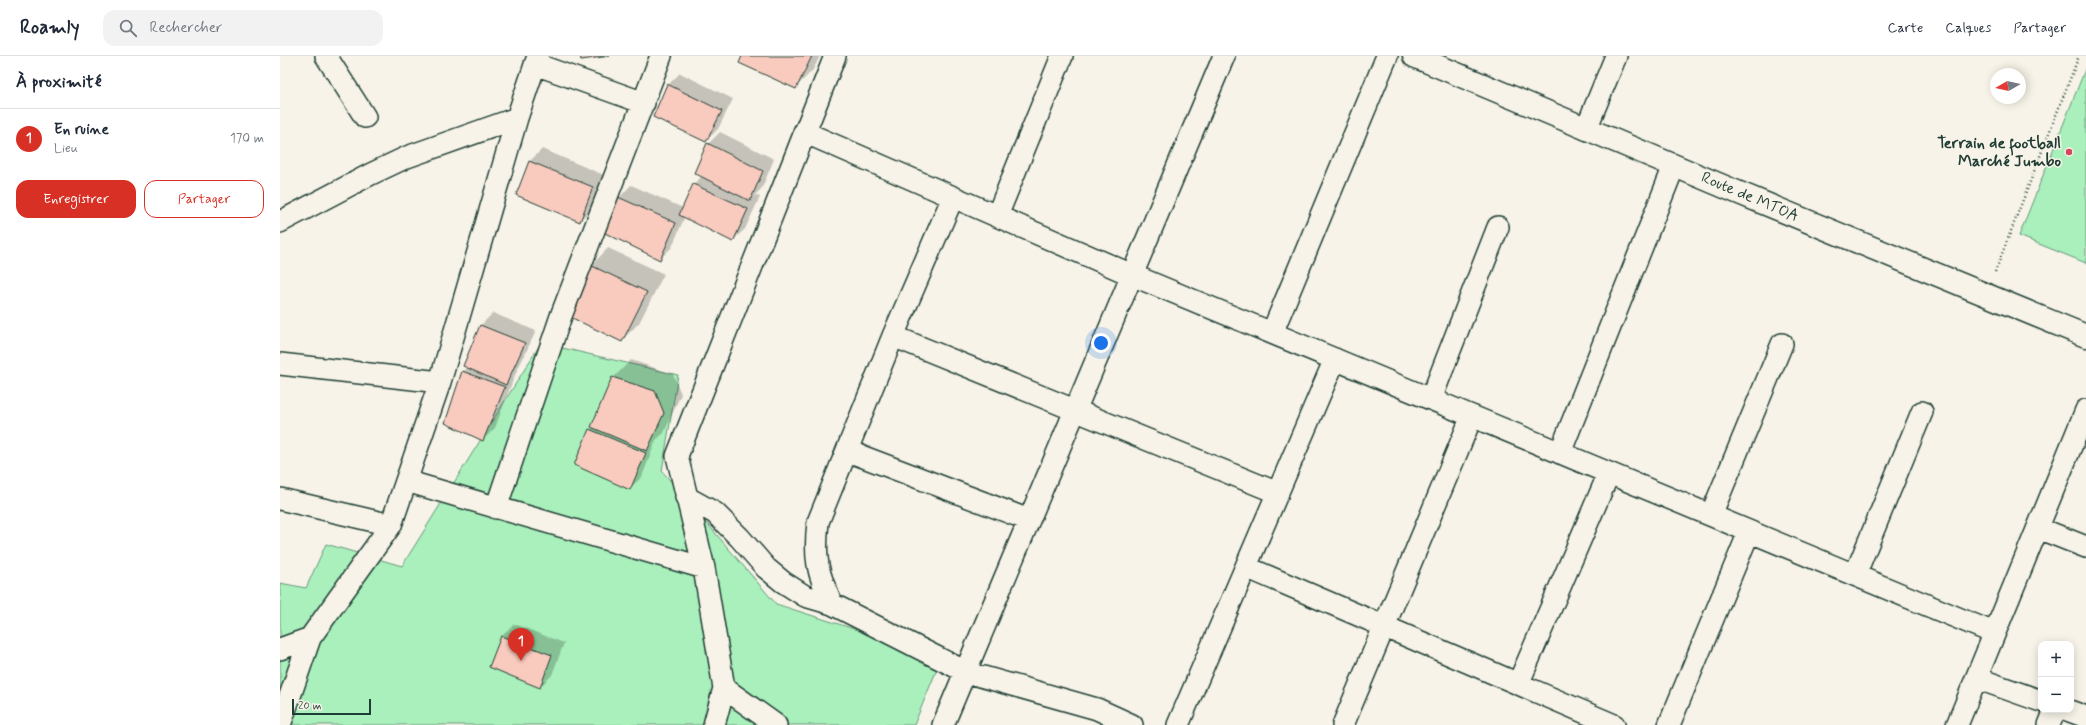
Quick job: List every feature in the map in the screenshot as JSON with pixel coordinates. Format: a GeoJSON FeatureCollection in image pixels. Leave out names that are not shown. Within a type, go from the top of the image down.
{"type":"FeatureCollection","features":[{"type":"Feature","properties":{"kind":"street"},"geometry":{"type":"LineString","coordinates":[[326,56],[365,117]]}},
{"type":"Feature","properties":{"kind":"street"},"geometry":{"type":"LineString","coordinates":[[496,508],[561,316],[662,56]]}},
{"type":"Feature","properties":{"kind":"street"},"geometry":{"type":"LineString","coordinates":[[714,725],[724,688],[704,568],[677,456],[835,56]]}},
{"type":"Feature","properties":{"kind":"street"},"geometry":{"type":"LineString","coordinates":[[997,216],[1062,56]]}},
{"type":"Feature","properties":{"kind":"street"},"geometry":{"type":"LineString","coordinates":[[944,725],[1224,56]]}},
{"type":"Feature","properties":{"kind":"street"},"geometry":{"type":"LineString","coordinates":[[1272,333],[1387,56]]}},
{"type":"Feature","properties":{"kind":"street"},"geometry":{"type":"LineString","coordinates":[[1586,129],[1616,56]]}},
{"type":"Feature","properties":{"kind":"street","name":"Route de MTOA"},"geometry":{"type":"LineString","coordinates":[[1422,58],[1674,166],[2086,336]]}},
{"type":"Feature","properties":{"kind":"street"},"geometry":{"type":"LineString","coordinates":[[280,725],[310,638],[391,525],[440,382],[517,118],[537,60],[644,103]]}},
{"type":"Feature","properties":{"kind":"street"},"geometry":{"type":"LineString","coordinates":[[280,222],[371,174],[407,157],[517,118]]}},
{"type":"Feature","properties":{"kind":"street"},"geometry":{"type":"LineString","coordinates":[[804,132],[1132,275],[1994,633]]}},
{"type":"Feature","properties":{"kind":"street"},"geometry":{"type":"LineString","coordinates":[[1560,453],[1674,166]]}},
{"type":"Feature","properties":{"kind":"street"},"geometry":{"type":"LineString","coordinates":[[832,604],[823,585],[817,565],[815,546],[818,522],[848,451],[893,336],[953,197]]}},
{"type":"Feature","properties":{"kind":"street"},"geometry":{"type":"LineString","coordinates":[[1431,399],[1498,227]]}},
{"type":"Feature","properties":{"kind":"street"},"geometry":{"type":"LineString","coordinates":[[893,336],[1278,493]]}},
{"type":"Feature","properties":{"kind":"street"},"geometry":{"type":"LineString","coordinates":[[1711,515],[1782,344]]}},
{"type":"Feature","properties":{"kind":"street"},"geometry":{"type":"LineString","coordinates":[[1178,725],[1335,359]]}},
{"type":"Feature","properties":{"kind":"street"},"geometry":{"type":"LineString","coordinates":[[280,364],[440,382]]}},
{"type":"Feature","properties":{"kind":"street"},"geometry":{"type":"LineString","coordinates":[[1956,725],[2086,410]]}},
{"type":"Feature","properties":{"kind":"street"},"geometry":{"type":"LineString","coordinates":[[1854,575],[1922,412]]}},
{"type":"Feature","properties":{"kind":"street"},"geometry":{"type":"LineString","coordinates":[[1343,725],[1472,416]]}},
{"type":"Feature","properties":{"kind":"street"},"geometry":{"type":"LineString","coordinates":[[848,451],[1029,520]]}},
{"type":"Feature","properties":{"kind":"street"},"geometry":{"type":"LineString","coordinates":[[1519,682],[1609,473]]}},
{"type":"Feature","properties":{"kind":"street"},"geometry":{"type":"LineString","coordinates":[[406,481],[704,568]]}},
{"type":"Feature","properties":{"kind":"street"},"geometry":{"type":"LineString","coordinates":[[686,497],[715,513],[740,538],[766,568],[782,582],[805,596],[832,604],[966,672],[1097,709],[1132,725]]}},
{"type":"Feature","properties":{"kind":"street"},"geometry":{"type":"LineString","coordinates":[[280,499],[391,525]]}},
{"type":"Feature","properties":{"kind":"street"},"geometry":{"type":"LineString","coordinates":[[2038,528],[2086,548]]}},
{"type":"Feature","properties":{"kind":"street"},"geometry":{"type":"LineString","coordinates":[[1669,725],[1749,532]]}},
{"type":"Feature","properties":{"kind":"street"},"geometry":{"type":"LineString","coordinates":[[1246,567],[1519,682],[1614,725]]}},
{"type":"Feature","properties":{"kind":"street"},"geometry":{"type":"LineString","coordinates":[[280,649],[310,638]]}},
{"type":"Feature","properties":{"kind":"street"},"geometry":{"type":"LineString","coordinates":[[1976,678],[2038,700]]}},
{"type":"Feature","properties":{"kind":"street"},"geometry":{"type":"LineString","coordinates":[[724,688],[776,725]]}},
{"type":"Feature","properties":{"kind":"street"},"geometry":{"type":"LineString","coordinates":[[2049,725],[2054,713]]}},
{"type":"Feature","properties":{"kind":"street"},"geometry":{"type":"LineString","coordinates":[[2074,713],[2086,717]]}},
{"type":"Feature","properties":{"kind":"path"},"geometry":{"type":"LineString","coordinates":[[1986,294],[2079,56]]}},
{"type":"Feature","properties":{"kind":"green space","name":"Terrain de football Marché Jumbo"},"geometry":{"type":"Polygon","coordinates":[[[2086,67],[2086,263],[2019,236],[2086,67]]]}},
{"type":"Feature","properties":{"kind":"green space"},"geometry":{"type":"Polygon","coordinates":[[[541,343],[678,375],[662,471],[776,604],[942,657],[914,725],[280,725],[280,583],[306,588],[326,544],[402,566],[541,343]]]}},
{"type":"Feature","properties":{"kind":"building"},"geometry":{"type":"Polygon","coordinates":[[[580,56],[610,56],[581,60],[580,56]]]}},
{"type":"Feature","properties":{"kind":"building"},"geometry":{"type":"Polygon","coordinates":[[[742,56],[812,56],[796,89],[739,63],[742,56]]]}},
{"type":"Feature","properties":{"kind":"building"},"geometry":{"type":"Polygon","coordinates":[[[667,84],[722,111],[706,142],[653,117],[667,84]]]}},
{"type":"Feature","properties":{"kind":"building"},"geometry":{"type":"Polygon","coordinates":[[[707,143],[763,171],[750,201],[694,173],[707,143]]]}},
{"type":"Feature","properties":{"kind":"building"},"geometry":{"type":"Polygon","coordinates":[[[529,161],[593,187],[580,222],[516,195],[529,161]]]}},
{"type":"Feature","properties":{"kind":"building"},"geometry":{"type":"Polygon","coordinates":[[[693,184],[748,209],[733,242],[679,215],[693,184]]]}},
{"type":"Feature","properties":{"kind":"building"},"geometry":{"type":"Polygon","coordinates":[[[618,197],[676,223],[660,260],[603,232],[618,197]]]}},
{"type":"Feature","properties":{"kind":"building"},"geometry":{"type":"Polygon","coordinates":[[[590,265],[647,292],[622,342],[564,314],[590,265]]]}},
{"type":"Feature","properties":{"kind":"building"},"geometry":{"type":"Polygon","coordinates":[[[480,325],[525,343],[506,385],[463,366],[480,325]]]}},
{"type":"Feature","properties":{"kind":"building"},"geometry":{"type":"Polygon","coordinates":[[[462,371],[505,387],[483,441],[445,423],[462,371]]]}},
{"type":"Feature","properties":{"kind":"building"},"geometry":{"type":"Polygon","coordinates":[[[612,377],[655,391],[664,413],[647,451],[591,427],[612,377]]]}},
{"type":"Feature","properties":{"kind":"building"},"geometry":{"type":"Polygon","coordinates":[[[589,429],[646,453],[630,490],[574,465],[589,429]]]}},
{"type":"Feature","properties":{"kind":"building"},"geometry":{"type":"Polygon","coordinates":[[[501,636],[552,655],[540,688],[489,667],[501,636]]]}},
{"type":"Feature","properties":{"kind":"place","name":"Terrain de football Marché Jumbo"},"geometry":{"type":"Point","coordinates":[2069,152]}},
{"type":"Feature","properties":{"kind":"place","name":"En ruine"},"geometry":{"type":"Point","coordinates":[521,661]}}]}
